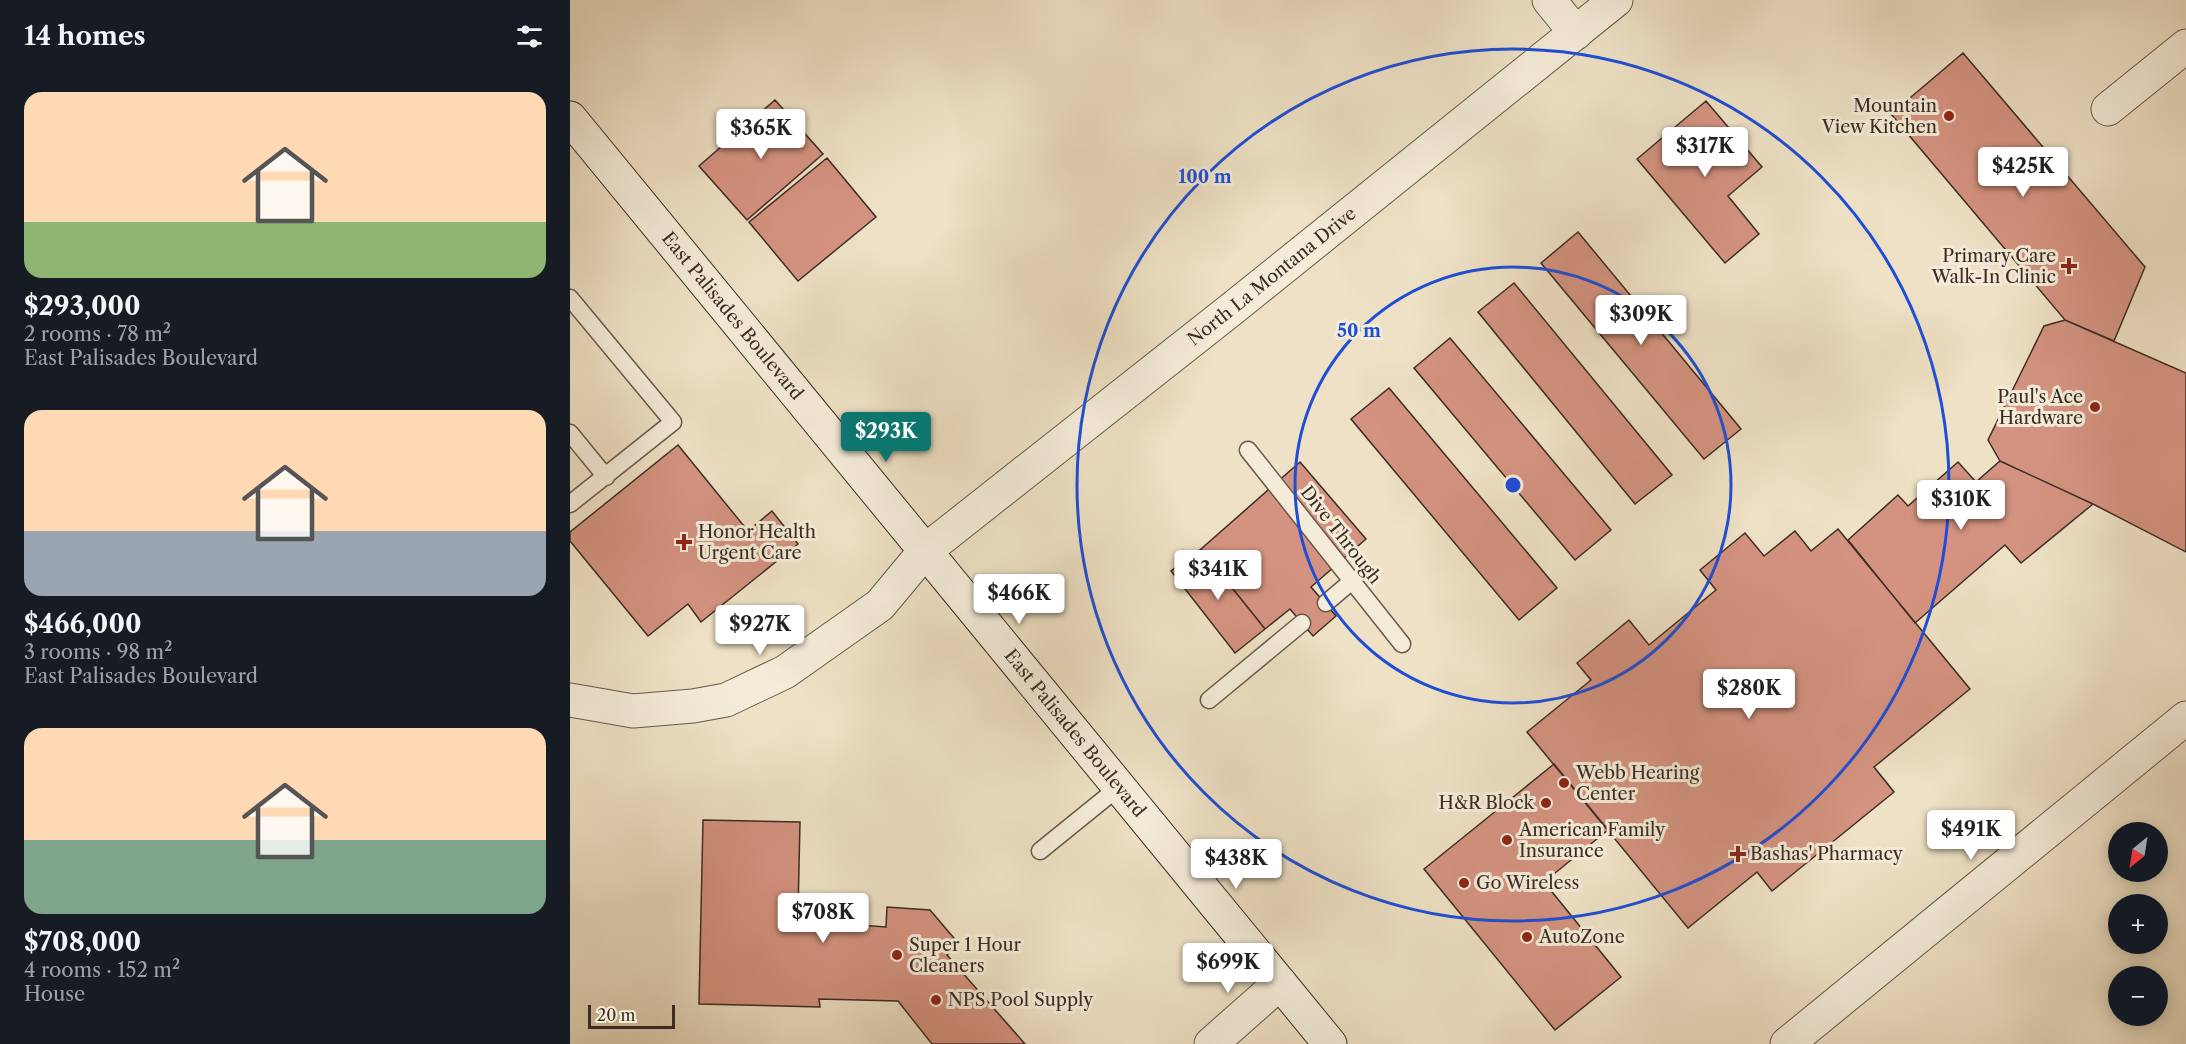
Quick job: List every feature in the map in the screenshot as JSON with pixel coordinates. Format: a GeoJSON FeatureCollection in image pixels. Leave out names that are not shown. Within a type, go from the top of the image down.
{"type":"FeatureCollection","features":[{"type":"Feature","properties":{"kind":"street"},"geometry":{"type":"LineString","coordinates":[[1549,0],[1576,33]]}},
{"type":"Feature","properties":{"kind":"street","name":"North La Montana Drive"},"geometry":{"type":"LineString","coordinates":[[570,700],[633,711],[665,709],[726,700],[785,672],[880,605],[925,551],[1617,0]]}},
{"type":"Feature","properties":{"kind":"street"},"geometry":{"type":"LineString","coordinates":[[2108,109],[2186,46]]}},
{"type":"Feature","properties":{"kind":"street","name":"East Palisades Boulevard"},"geometry":{"type":"LineString","coordinates":[[570,118],[1330,1044]]}},
{"type":"Feature","properties":{"kind":"street"},"geometry":{"type":"LineString","coordinates":[[1787,1044],[2186,718]]}},
{"type":"Feature","properties":{"kind":"street"},"geometry":{"type":"LineString","coordinates":[[1211,1044],[1280,983]]}},
{"type":"Feature","properties":{"kind":"lane"},"geometry":{"type":"LineString","coordinates":[[570,298],[673,422],[570,504]]}},
{"type":"Feature","properties":{"kind":"lane"},"geometry":{"type":"LineString","coordinates":[[570,433],[606,477]]}},
{"type":"Feature","properties":{"kind":"lane","name":"Dive Through"},"geometry":{"type":"LineString","coordinates":[[1248,450],[1402,644]]}},
{"type":"Feature","properties":{"kind":"lane"},"geometry":{"type":"LineString","coordinates":[[1326,603],[1352,581]]}},
{"type":"Feature","properties":{"kind":"lane"},"geometry":{"type":"LineString","coordinates":[[1209,700],[1302,623]]}},
{"type":"Feature","properties":{"kind":"lane"},"geometry":{"type":"LineString","coordinates":[[1040,851],[1119,787]]}},
{"type":"Feature","properties":{"kind":"building"},"geometry":{"type":"Polygon","coordinates":[[[1963,53],[2145,267],[2114,341],[2065,320],[1891,114],[1963,53]]]}},
{"type":"Feature","properties":{"kind":"building"},"geometry":{"type":"Polygon","coordinates":[[[775,100],[823,154],[747,220],[699,166],[775,100]]]}},
{"type":"Feature","properties":{"kind":"building"},"geometry":{"type":"Polygon","coordinates":[[[1706,101],[1762,167],[1728,196],[1759,234],[1725,263],[1637,159],[1706,101]]]}},
{"type":"Feature","properties":{"kind":"building"},"geometry":{"type":"Polygon","coordinates":[[[827,158],[876,217],[798,281],[749,222],[827,158]]]}},
{"type":"Feature","properties":{"kind":"building"},"geometry":{"type":"Polygon","coordinates":[[[1578,232],[1741,429],[1704,459],[1541,263],[1578,232]]]}},
{"type":"Feature","properties":{"kind":"building"},"geometry":{"type":"Polygon","coordinates":[[[1514,283],[1672,475],[1635,504],[1478,312],[1514,283]]]}},
{"type":"Feature","properties":{"kind":"building","name":"Paul's Ace Hardware"},"geometry":{"type":"Polygon","coordinates":[[[2065,320],[2186,373],[2186,552],[2093,504],[2000,461],[1988,440],[2044,326],[2065,320]]]}},
{"type":"Feature","properties":{"kind":"building"},"geometry":{"type":"Polygon","coordinates":[[[1450,338],[1611,530],[1575,560],[1414,368],[1450,338]]]}},
{"type":"Feature","properties":{"kind":"building"},"geometry":{"type":"Polygon","coordinates":[[[1389,388],[1557,588],[1519,620],[1351,419],[1389,388]]]}},
{"type":"Feature","properties":{"kind":"building","name":"Honor Health Urgent Care"},"geometry":{"type":"Polygon","coordinates":[[[678,445],[748,531],[772,511],[798,544],[701,622],[688,604],[648,636],[570,541],[570,532],[678,445]]]}},
{"type":"Feature","properties":{"kind":"building"},"geometry":{"type":"Polygon","coordinates":[[[2000,461],[2093,504],[2021,563],[2005,545],[1915,623],[1848,540],[1898,495],[1908,506],[1958,462],[1976,482],[2000,461]]]}},
{"type":"Feature","properties":{"kind":"building"},"geometry":{"type":"Polygon","coordinates":[[[1300,462],[1366,539],[1311,587],[1336,616],[1313,636],[1290,609],[1265,629],[1201,549],[1300,462]]]}},
{"type":"Feature","properties":{"kind":"building"},"geometry":{"type":"Polygon","coordinates":[[[1838,529],[1970,689],[1874,767],[1894,792],[1772,891],[1757,872],[1688,928],[1527,732],[1591,680],[1577,663],[1629,620],[1649,645],[1716,590],[1700,570],[1745,533],[1764,556],[1795,531],[1811,551],[1838,529]]]}},
{"type":"Feature","properties":{"kind":"building"},"geometry":{"type":"Polygon","coordinates":[[[1201,549],[1265,629],[1235,653],[1171,571],[1201,549]]]}},
{"type":"Feature","properties":{"kind":"building"},"geometry":{"type":"Polygon","coordinates":[[[1554,764],[1608,830],[1544,882],[1621,977],[1555,1030],[1424,869],[1554,764]]]}},
{"type":"Feature","properties":{"kind":"building"},"geometry":{"type":"Polygon","coordinates":[[[703,820],[800,822],[798,912],[815,913],[815,918],[845,920],[844,924],[886,927],[887,907],[930,910],[959,944],[947,955],[1025,1044],[932,1044],[898,1001],[819,999],[820,1007],[699,1004],[703,820]]]}},
{"type":"Feature","properties":{"kind":"place","name":"Mountain View Kitchen"},"geometry":{"type":"Point","coordinates":[1949,116]}},
{"type":"Feature","properties":{"kind":"place","name":"Primary Care Walk-In Clinic"},"geometry":{"type":"Point","coordinates":[2069,266]}},
{"type":"Feature","properties":{"kind":"place","name":"Paul's Ace Hardware"},"geometry":{"type":"Point","coordinates":[2095,407]}},
{"type":"Feature","properties":{"kind":"place","name":"Honor Health Urgent Care"},"geometry":{"type":"Point","coordinates":[684,542]}},
{"type":"Feature","properties":{"kind":"place","name":"Webb Hearing Center"},"geometry":{"type":"Point","coordinates":[1564,783]}},
{"type":"Feature","properties":{"kind":"place","name":"H&R Block"},"geometry":{"type":"Point","coordinates":[1546,803]}},
{"type":"Feature","properties":{"kind":"place","name":"American Family Insurance"},"geometry":{"type":"Point","coordinates":[1507,840]}},
{"type":"Feature","properties":{"kind":"place","name":"Bashas' Pharmacy"},"geometry":{"type":"Point","coordinates":[1738,854]}},
{"type":"Feature","properties":{"kind":"place","name":"Go Wireless"},"geometry":{"type":"Point","coordinates":[1464,883]}},
{"type":"Feature","properties":{"kind":"place","name":"AutoZone"},"geometry":{"type":"Point","coordinates":[1527,937]}},
{"type":"Feature","properties":{"kind":"place","name":"Super 1 Hour Cleaners"},"geometry":{"type":"Point","coordinates":[897,955]}},
{"type":"Feature","properties":{"kind":"place","name":"NPS Pool Supply"},"geometry":{"type":"Point","coordinates":[936,1000]}}]}
